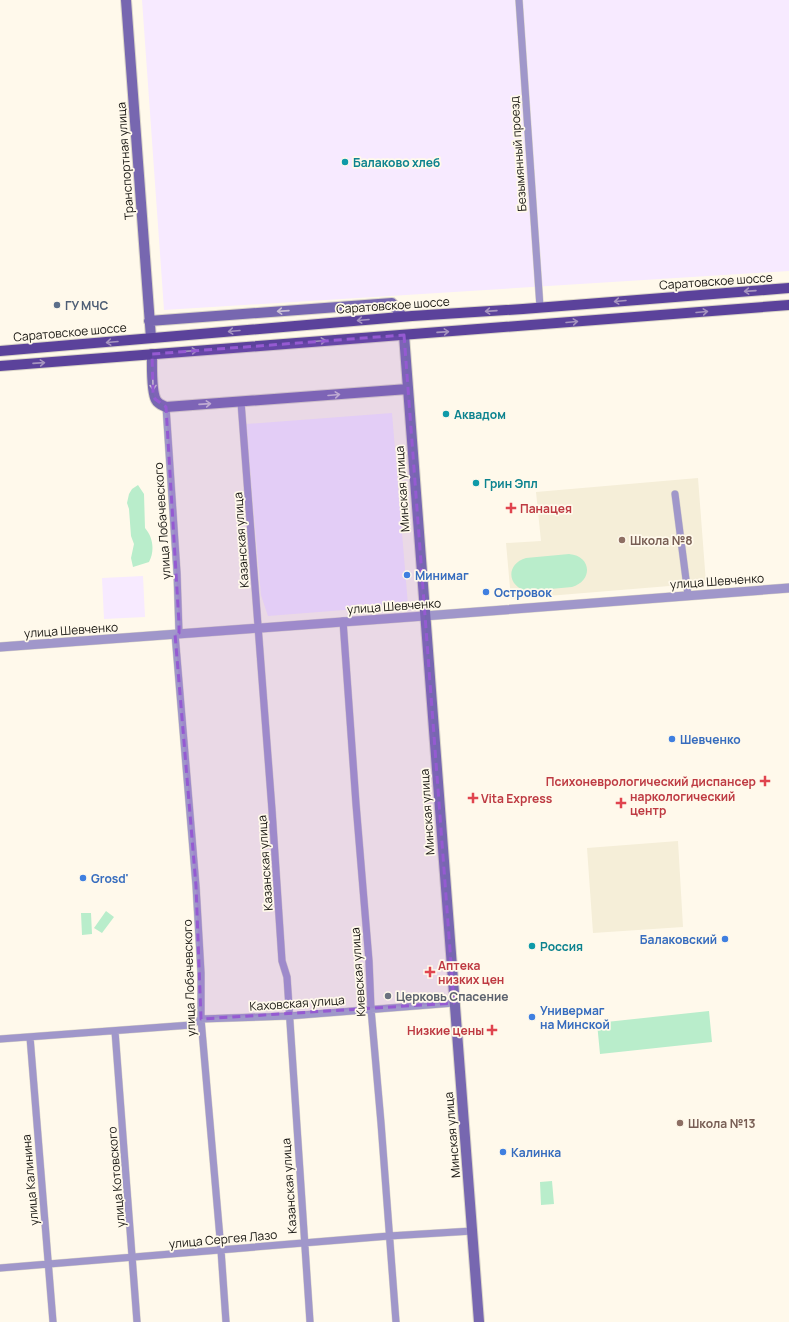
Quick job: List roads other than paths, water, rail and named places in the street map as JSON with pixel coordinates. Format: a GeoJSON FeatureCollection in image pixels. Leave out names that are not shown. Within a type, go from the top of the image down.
{"type":"FeatureCollection","features":[{"type":"Feature","properties":{"kind":"main road","name":"Транспортная улица"},"geometry":{"type":"LineString","coordinates":[[126,0],[150,338]]}},
{"type":"Feature","properties":{"kind":"main road","name":"Саратовское шоссе"},"geometry":{"type":"LineString","coordinates":[[0,351],[402,316],[789,288]]}},
{"type":"Feature","properties":{"kind":"main road"},"geometry":{"type":"LineString","coordinates":[[149,321],[392,303],[402,316]]}},
{"type":"Feature","properties":{"kind":"main road"},"geometry":{"type":"LineString","coordinates":[[0,366],[789,305]]}},
{"type":"Feature","properties":{"kind":"main road","name":"Минская улица"},"geometry":{"type":"LineString","coordinates":[[402,316],[479,1322]]}},
{"type":"Feature","properties":{"kind":"main road"},"geometry":{"type":"LineString","coordinates":[[150,338],[153,392],[160,405],[166,407],[408,389]]}},
{"type":"Feature","properties":{"kind":"street","name":"Безымянный проезд"},"geometry":{"type":"LineString","coordinates":[[519,0],[540,307]]}},
{"type":"Feature","properties":{"kind":"street","name":"Казанская улица"},"geometry":{"type":"LineString","coordinates":[[241,402],[259,627],[282,961],[287,977],[310,1322]]}},
{"type":"Feature","properties":{"kind":"street","name":"улица Лобачевского"},"geometry":{"type":"LineString","coordinates":[[166,407],[177,573],[177,634],[196,886],[201,1019],[226,1322]]}},
{"type":"Feature","properties":{"kind":"street"},"geometry":{"type":"LineString","coordinates":[[675,494],[688,596]]}},
{"type":"Feature","properties":{"kind":"street","name":"улица Шевченко"},"geometry":{"type":"LineString","coordinates":[[0,647],[789,588]]}},
{"type":"Feature","properties":{"kind":"street","name":"Киевская улица"},"geometry":{"type":"LineString","coordinates":[[343,621],[369,962],[371,1009],[396,1322]]}},
{"type":"Feature","properties":{"kind":"street","name":"Каховская улица"},"geometry":{"type":"LineString","coordinates":[[0,1039],[191,1025],[201,1019],[289,1016],[454,1003]]}},
{"type":"Feature","properties":{"kind":"street","name":"Каховская улица"},"geometry":{"type":"LineString","coordinates":[[191,1025],[202,1030]]}},
{"type":"Feature","properties":{"kind":"street","name":"улица Котовского"},"geometry":{"type":"LineString","coordinates":[[115,1031],[137,1322]]}},
{"type":"Feature","properties":{"kind":"street","name":"улица Калинина"},"geometry":{"type":"LineString","coordinates":[[30,1037],[53,1322]]}},
{"type":"Feature","properties":{"kind":"street","name":"улица Сергея Лазо"},"geometry":{"type":"LineString","coordinates":[[0,1268],[389,1236],[472,1231]]}},
{"type":"Feature","properties":{"kind":"place","name":"Балаково хлеб"},"geometry":{"type":"Point","coordinates":[345,162]}},
{"type":"Feature","properties":{"kind":"place","name":"ГУ МЧС"},"geometry":{"type":"Point","coordinates":[57,305]}},
{"type":"Feature","properties":{"kind":"place","name":"Аквадом"},"geometry":{"type":"Point","coordinates":[446,414]}},
{"type":"Feature","properties":{"kind":"place","name":"Грин Эпл"},"geometry":{"type":"Point","coordinates":[476,483]}},
{"type":"Feature","properties":{"kind":"place","name":"Панацея"},"geometry":{"type":"Point","coordinates":[511,508]}},
{"type":"Feature","properties":{"kind":"place","name":"Школа №8"},"geometry":{"type":"Point","coordinates":[622,540]}},
{"type":"Feature","properties":{"kind":"place","name":"Минимаг"},"geometry":{"type":"Point","coordinates":[407,575]}},
{"type":"Feature","properties":{"kind":"place","name":"Островок"},"geometry":{"type":"Point","coordinates":[486,592]}},
{"type":"Feature","properties":{"kind":"place","name":"Шевченко"},"geometry":{"type":"Point","coordinates":[672,739]}},
{"type":"Feature","properties":{"kind":"place","name":"Психоневрологический диспансер"},"geometry":{"type":"Point","coordinates":[765,781]}},
{"type":"Feature","properties":{"kind":"place","name":"Vita Express"},"geometry":{"type":"Point","coordinates":[473,798]}},
{"type":"Feature","properties":{"kind":"place","name":"наркологический центр"},"geometry":{"type":"Point","coordinates":[621,803]}},
{"type":"Feature","properties":{"kind":"place","name":"Grosd'"},"geometry":{"type":"Point","coordinates":[83,878]}},
{"type":"Feature","properties":{"kind":"place","name":"Балаковский"},"geometry":{"type":"Point","coordinates":[725,939]}},
{"type":"Feature","properties":{"kind":"place","name":"Россия"},"geometry":{"type":"Point","coordinates":[532,946]}},
{"type":"Feature","properties":{"kind":"place","name":"Аптека низких цен"},"geometry":{"type":"Point","coordinates":[430,972]}},
{"type":"Feature","properties":{"kind":"place","name":"Церковь Спасение"},"geometry":{"type":"Point","coordinates":[388,996]}},
{"type":"Feature","properties":{"kind":"place","name":"Универмаг на Минской"},"geometry":{"type":"Point","coordinates":[532,1017]}},
{"type":"Feature","properties":{"kind":"place","name":"Низкие цены"},"geometry":{"type":"Point","coordinates":[492,1030]}},
{"type":"Feature","properties":{"kind":"place","name":"Школа №13"},"geometry":{"type":"Point","coordinates":[680,1123]}},
{"type":"Feature","properties":{"kind":"place","name":"Калинка"},"geometry":{"type":"Point","coordinates":[503,1152]}}]}
